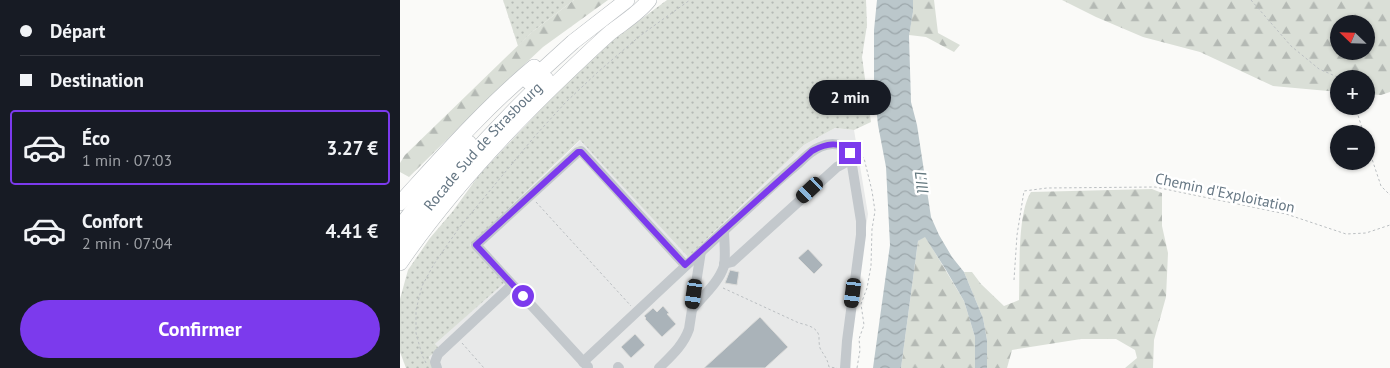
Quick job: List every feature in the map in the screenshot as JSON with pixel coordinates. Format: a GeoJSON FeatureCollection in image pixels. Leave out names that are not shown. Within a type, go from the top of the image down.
{"type":"FeatureCollection","features":[{"type":"Feature","properties":{"kind":"highway","name":"Rocade Sud de Strasbourg"},"geometry":{"type":"LineString","coordinates":[[400,227],[436,180],[493,118],[554,60],[627,0]]}},
{"type":"Feature","properties":{"kind":"highway","name":"Rocade Sud de Strasbourg"},"geometry":{"type":"LineString","coordinates":[[400,245],[458,171],[497,127],[527,97],[590,41],[643,0]]}},
{"type":"Feature","properties":{"kind":"highway"},"geometry":{"type":"LineString","coordinates":[[400,263],[471,172],[520,119],[589,52],[649,0]]}},
{"type":"Feature","properties":{"kind":"highway"},"geometry":{"type":"LineString","coordinates":[[400,203],[480,117],[518,81],[570,38],[604,17]]}},
{"type":"Feature","properties":{"kind":"highway"},"geometry":{"type":"LineString","coordinates":[[400,209],[442,157]]}},
{"type":"Feature","properties":{"kind":"highway"},"geometry":{"type":"LineString","coordinates":[[400,275],[428,226]]}},
{"type":"Feature","properties":{"kind":"lane"},"geometry":{"type":"LineString","coordinates":[[685,265],[581,152],[578,152],[476,245],[585,365],[685,265],[812,151],[821,146],[841,145],[846,148],[852,159],[861,234],[845,368]]}},
{"type":"Feature","properties":{"kind":"lane"},"geometry":{"type":"LineString","coordinates":[[724,264],[732,262],[836,167],[852,159]]}},
{"type":"Feature","properties":{"kind":"lane"},"geometry":{"type":"LineString","coordinates":[[692,308],[713,285],[724,264],[724,230]]}},
{"type":"Feature","properties":{"kind":"lane"},"geometry":{"type":"LineString","coordinates":[[659,368],[679,348],[689,329],[701,251]]}},
{"type":"Feature","properties":{"kind":"lane"},"geometry":{"type":"LineString","coordinates":[[437,368],[435,362],[438,354],[512,285]]}},
{"type":"Feature","properties":{"kind":"path"},"geometry":{"type":"LineString","coordinates":[[428,368],[416,334],[416,310],[422,286],[434,264],[459,228],[535,136],[566,102],[641,36],[690,0]]}},
{"type":"Feature","properties":{"kind":"path"},"geometry":{"type":"LineString","coordinates":[[1251,0],[1291,46],[1319,69],[1330,74]]}},
{"type":"Feature","properties":{"kind":"path"},"geometry":{"type":"LineString","coordinates":[[1375,166],[1382,186],[1390,195]]}},
{"type":"Feature","properties":{"kind":"path","name":"Chemin d'Exploitation"},"geometry":{"type":"LineString","coordinates":[[1014,280],[1017,235],[1024,191],[1047,188],[1155,187],[1286,214],[1346,234],[1366,233],[1390,225]]}},
{"type":"Feature","properties":{"kind":"path"},"geometry":{"type":"LineString","coordinates":[[530,196],[636,312]]}},
{"type":"Feature","properties":{"kind":"path"},"geometry":{"type":"LineString","coordinates":[[713,285],[809,326],[818,334],[820,348],[827,358],[829,367],[845,368]]}},
{"type":"Feature","properties":{"kind":"path"},"geometry":{"type":"LineString","coordinates":[[457,336],[484,368]]}},
{"type":"Feature","properties":{"kind":"shaded area"},"geometry":{"type":"Polygon","coordinates":[[[835,128],[854,130],[868,214],[852,321],[851,368],[433,368],[429,357],[438,348],[435,344],[503,283],[469,245],[581,140],[688,257],[804,145],[835,128]]]}},
{"type":"Feature","properties":{"kind":"green space"},"geometry":{"type":"Polygon","coordinates":[[[503,0],[574,0],[532,32],[518,46],[503,0]]]}},
{"type":"Feature","properties":{"kind":"green space"},"geometry":{"type":"Polygon","coordinates":[[[574,0],[608,0],[543,47],[409,177],[400,172],[400,163],[405,155],[532,32],[574,0]]]}},
{"type":"Feature","properties":{"kind":"green space"},"geometry":{"type":"Polygon","coordinates":[[[667,0],[866,0],[867,25],[862,57],[871,122],[854,130],[835,128],[804,145],[688,257],[580,140],[470,245],[504,283],[435,344],[439,348],[429,357],[433,368],[406,368],[400,352],[400,299],[408,270],[430,238],[453,211],[479,175],[573,75],[613,40],[667,0]]]}},
{"type":"Feature","properties":{"kind":"green space"},"geometry":{"type":"Polygon","coordinates":[[[913,0],[934,0],[938,33],[960,45],[954,52],[926,37],[909,35],[913,0]]]}},
{"type":"Feature","properties":{"kind":"green space"},"geometry":{"type":"Polygon","coordinates":[[[1062,0],[1390,0],[1390,92],[1375,95],[1375,70],[1330,70],[1330,91],[1273,86],[1200,52],[1143,37],[1062,0]]]}},
{"type":"Feature","properties":{"kind":"green space"},"geometry":{"type":"Polygon","coordinates":[[[1152,189],[1162,193],[1162,226],[1168,253],[1166,297],[1154,340],[1153,368],[1125,368],[1137,358],[1135,350],[1116,339],[1081,339],[1012,350],[1007,368],[987,368],[987,340],[983,318],[964,272],[972,272],[981,284],[1004,306],[1019,300],[1021,229],[1023,214],[1031,192],[1152,189]]]}},
{"type":"Feature","properties":{"kind":"green space"},"geometry":{"type":"Polygon","coordinates":[[[925,236],[964,301],[975,337],[975,368],[901,368],[918,241],[925,236]]]}},
{"type":"Feature","properties":{"kind":"water","name":"L'Ill"},"geometry":{"type":"Polygon","coordinates":[[[877,0],[913,0],[909,36],[911,102],[917,125],[931,217],[952,257],[964,272],[983,318],[987,340],[987,368],[975,368],[975,337],[964,301],[925,237],[918,241],[901,368],[873,368],[890,245],[886,167],[878,125],[874,87],[874,30],[877,0]]]}},
{"type":"Feature","properties":{"kind":"building"},"geometry":{"type":"Polygon","coordinates":[[[808,249],[823,265],[814,274],[798,258],[808,249]]]}},
{"type":"Feature","properties":{"kind":"building"},"geometry":{"type":"Polygon","coordinates":[[[730,270],[739,272],[737,285],[725,283],[730,270]]]}},
{"type":"Feature","properties":{"kind":"building"},"geometry":{"type":"Polygon","coordinates":[[[663,306],[676,324],[662,337],[644,316],[653,308],[657,312],[663,306]]]}},
{"type":"Feature","properties":{"kind":"building"},"geometry":{"type":"Polygon","coordinates":[[[760,317],[788,347],[765,368],[704,368],[760,317]]]}},
{"type":"Feature","properties":{"kind":"building"},"geometry":{"type":"Polygon","coordinates":[[[635,334],[645,345],[631,358],[621,347],[635,334]]]}},
{"type":"Feature","properties":{"kind":"route"},"geometry":{"type":"LineString","coordinates":[[523,296],[476,245],[578,152],[581,152],[685,265],[812,151],[821,146],[831,144],[841,145],[850,153]]}}]}
